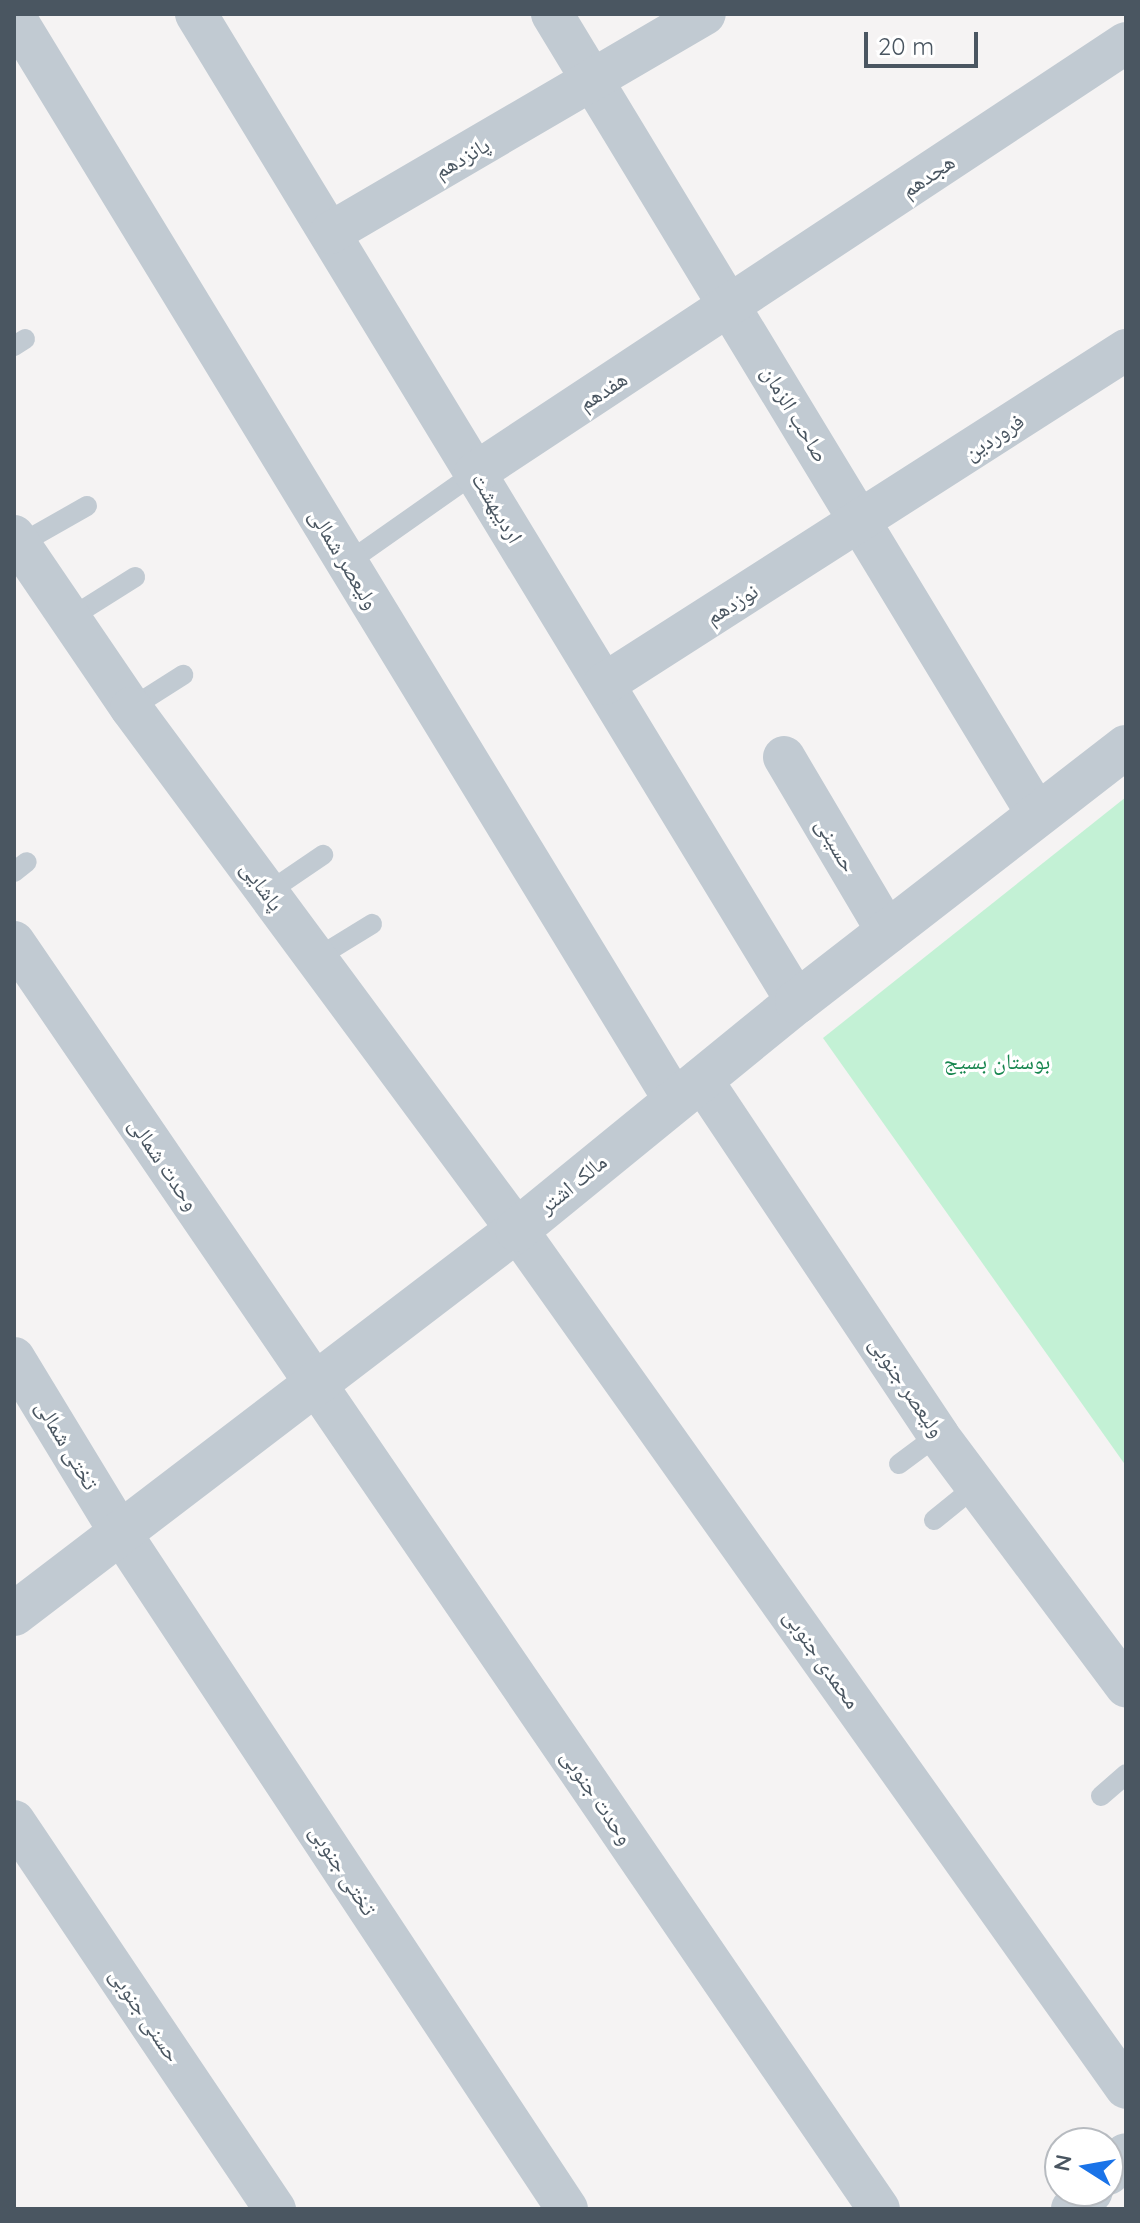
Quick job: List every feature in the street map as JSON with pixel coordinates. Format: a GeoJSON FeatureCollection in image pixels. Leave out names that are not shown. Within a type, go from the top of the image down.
{"type":"FeatureCollection","features":[{"type":"Feature","properties":{"kind":"street","name":"صاحب الزمان"},"geometry":{"type":"LineString","coordinates":[[552,14],[1037,814]]}},
{"type":"Feature","properties":{"kind":"street","name":"پانزدهم"},"geometry":{"type":"LineString","coordinates":[[330,233],[594,82],[705,14]]}},
{"type":"Feature","properties":{"kind":"street","name":"اردیبهشت"},"geometry":{"type":"LineString","coordinates":[[198,15],[797,1002]]}},
{"type":"Feature","properties":{"kind":"street","name":"ولیعصر شمالی"},"geometry":{"type":"LineString","coordinates":[[14,16],[347,563],[688,1090]]}},
{"type":"Feature","properties":{"kind":"street","name":"هجدهم"},"geometry":{"type":"LineString","coordinates":[[730,308],[1126,43]]}},
{"type":"Feature","properties":{"kind":"street","name":"هفدهم"},"geometry":{"type":"LineString","coordinates":[[475,473],[730,308]]}},
{"type":"Feature","properties":{"kind":"street","name":"فروردین"},"geometry":{"type":"LineString","coordinates":[[861,523],[1126,350]]}},
{"type":"Feature","properties":{"kind":"street","name":"نوزدهم"},"geometry":{"type":"LineString","coordinates":[[604,684],[861,523]]}},
{"type":"Feature","properties":{"kind":"street","name":"پاشایی"},"geometry":{"type":"LineString","coordinates":[[17,540],[131,708],[517,1230]]}},
{"type":"Feature","properties":{"kind":"street","name":"مالک اشتر"},"geometry":{"type":"LineString","coordinates":[[14,1614],[517,1230],[797,1002],[1126,747]]}},
{"type":"Feature","properties":{"kind":"street","name":"حسینی"},"geometry":{"type":"LineString","coordinates":[[784,757],[888,933]]}},
{"type":"Feature","properties":{"kind":"street","name":"وحدت شمالی"},"geometry":{"type":"LineString","coordinates":[[14,942],[315,1385]]}},
{"type":"Feature","properties":{"kind":"street","name":"ولیعصر جنوبی"},"geometry":{"type":"LineString","coordinates":[[688,1090],[938,1435],[1126,1686]]}},
{"type":"Feature","properties":{"kind":"street","name":"محمدی جنوبی"},"geometry":{"type":"LineString","coordinates":[[517,1230],[1126,2088]]}},
{"type":"Feature","properties":{"kind":"street","name":"تختی شمالی"},"geometry":{"type":"LineString","coordinates":[[14,1358],[120,1532]]}},
{"type":"Feature","properties":{"kind":"street","name":"وحدت جنوبی"},"geometry":{"type":"LineString","coordinates":[[315,1385],[879,2209]]}},
{"type":"Feature","properties":{"kind":"street","name":"تختی جنوبی"},"geometry":{"type":"LineString","coordinates":[[120,1532],[567,2209]]}},
{"type":"Feature","properties":{"kind":"street","name":"حسنی جنوبی"},"geometry":{"type":"LineString","coordinates":[[14,1821],[275,2209]]}},
{"type":"Feature","properties":{"kind":"lane"},"geometry":{"type":"LineString","coordinates":[[347,563],[475,473]]}},
{"type":"Feature","properties":{"kind":"lane"},"geometry":{"type":"LineString","coordinates":[[17,540],[87,506]]}},
{"type":"Feature","properties":{"kind":"lane"},"geometry":{"type":"LineString","coordinates":[[70,618],[135,577]]}},
{"type":"Feature","properties":{"kind":"lane"},"geometry":{"type":"LineString","coordinates":[[131,708],[183,675]]}},
{"type":"Feature","properties":{"kind":"lane"},"geometry":{"type":"LineString","coordinates":[[267,893],[323,855]]}},
{"type":"Feature","properties":{"kind":"lane"},"geometry":{"type":"LineString","coordinates":[[315,959],[372,924]]}},
{"type":"Feature","properties":{"kind":"lane"},"geometry":{"type":"LineString","coordinates":[[899,1464],[938,1435]]}},
{"type":"Feature","properties":{"kind":"lane"},"geometry":{"type":"LineString","coordinates":[[934,1520],[976,1486]]}},
{"type":"Feature","properties":{"kind":"lane"},"geometry":{"type":"LineString","coordinates":[[1101,1796],[1126,1774]]}},
{"type":"Feature","properties":{"kind":"green space","name":"بوستان بسیج"},"geometry":{"type":"Polygon","coordinates":[[[1126,797],[1126,1466],[823,1038],[1126,797]]]}}]}
